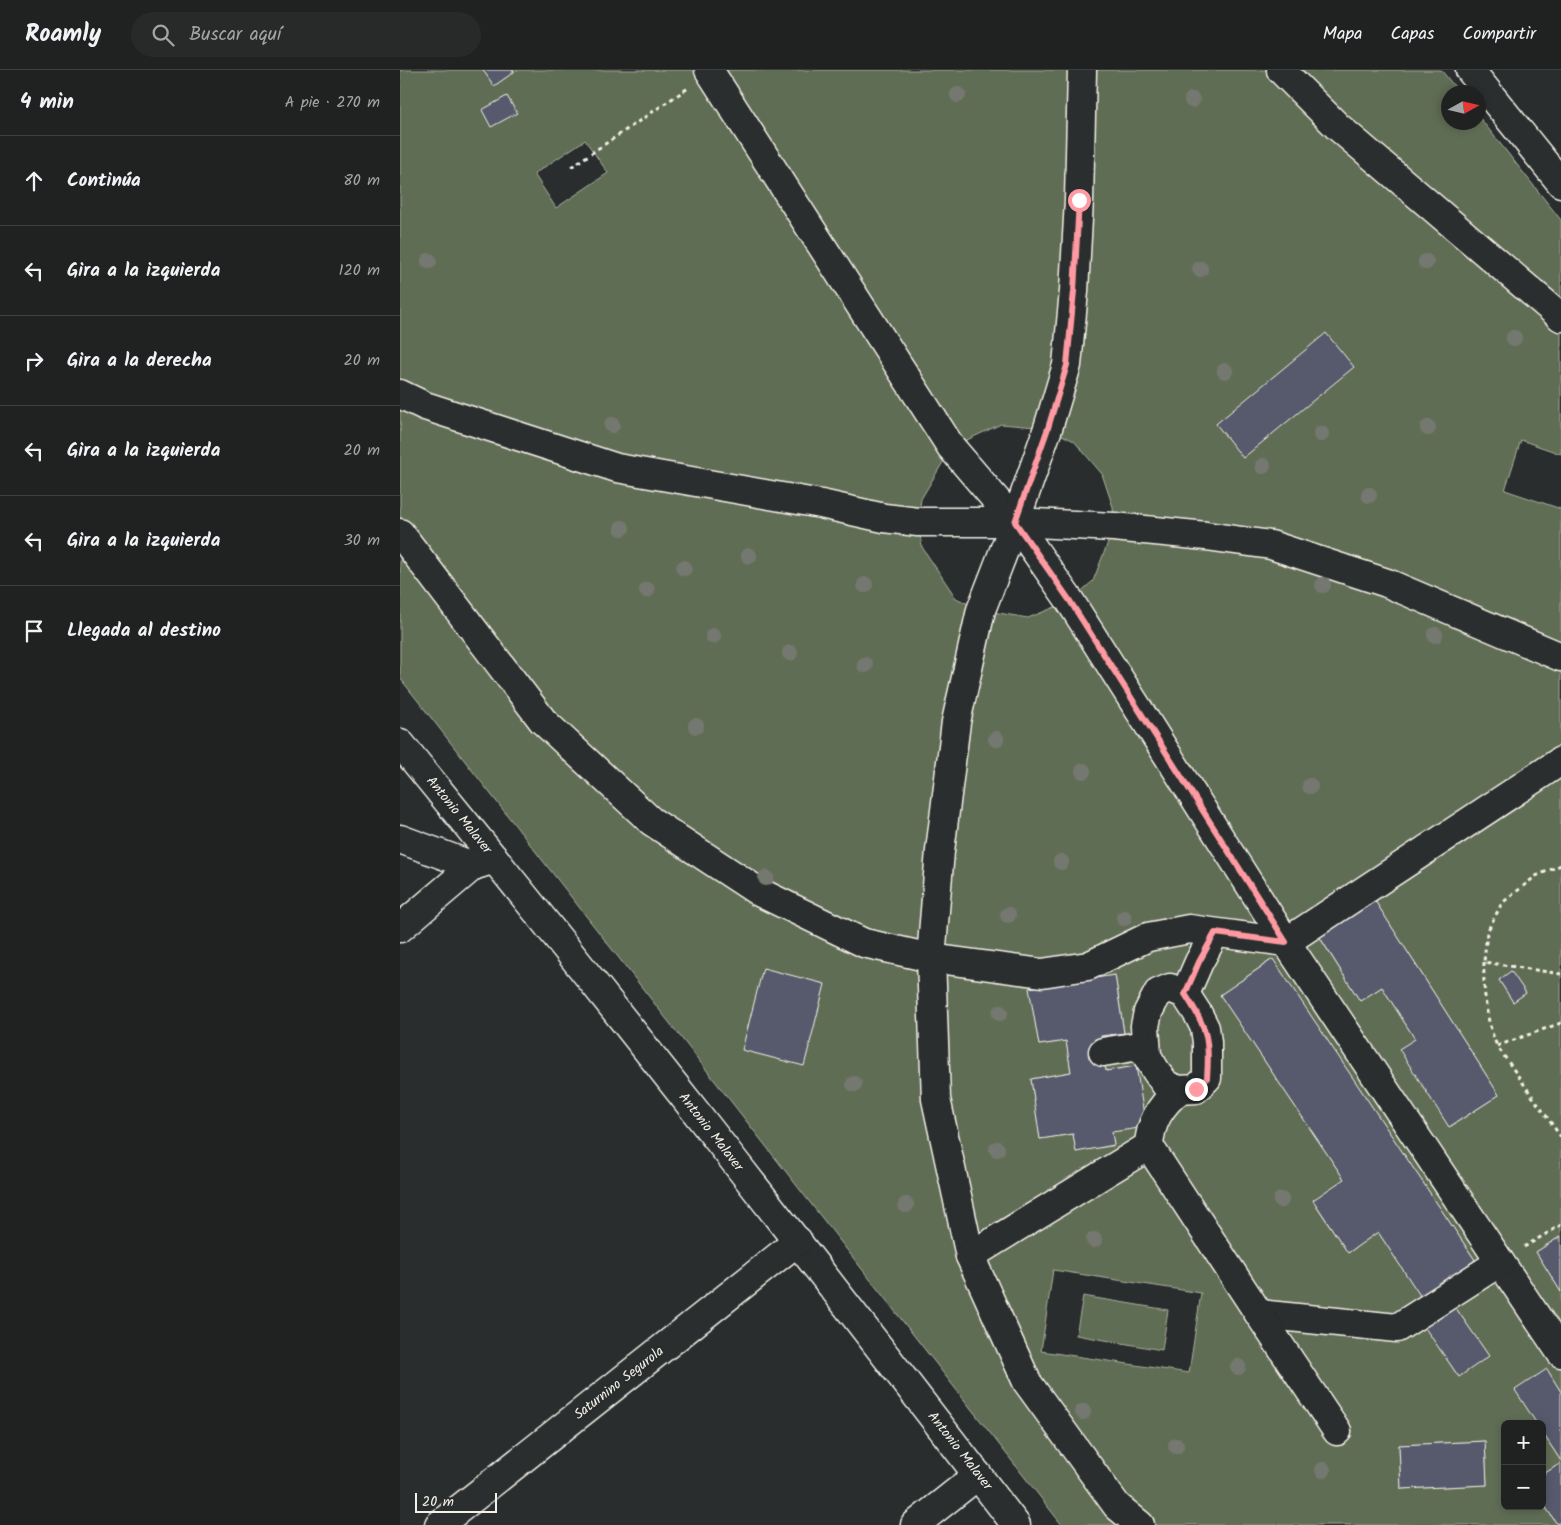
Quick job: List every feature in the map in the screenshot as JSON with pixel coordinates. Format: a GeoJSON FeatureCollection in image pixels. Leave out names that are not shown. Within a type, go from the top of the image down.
{"type":"FeatureCollection","features":[{"type":"Feature","properties":{"kind":"street"},"geometry":{"type":"LineString","coordinates":[[1082,70],[1079,200],[1074,291],[1067,365],[1048,428],[1015,522],[981,610],[956,722],[940,851],[930,958],[936,1099],[970,1256],[1027,1382],[1117,1506],[1140,1525]]}},
{"type":"Feature","properties":{"kind":"street"},"geometry":{"type":"LineString","coordinates":[[1281,70],[1337,126],[1561,317]]}},
{"type":"Feature","properties":{"kind":"street"},"geometry":{"type":"LineString","coordinates":[[1470,70],[1561,183]]}},
{"type":"Feature","properties":{"kind":"street"},"geometry":{"type":"LineString","coordinates":[[710,71],[952,447],[1015,522],[1070,601],[1286,942],[1561,1353]]}},
{"type":"Feature","properties":{"kind":"street"},"geometry":{"type":"LineString","coordinates":[[400,394],[425,406],[617,468],[821,504],[884,518],[918,522],[1015,522],[1114,527],[1206,536],[1271,545],[1387,583],[1561,657]]}},
{"type":"Feature","properties":{"kind":"street"},"geometry":{"type":"LineString","coordinates":[[400,533],[543,721],[651,821],[759,892],[864,943],[930,958],[1042,973],[1088,966],[1148,937],[1189,929],[1286,942],[1561,761]]}},
{"type":"Feature","properties":{"kind":"street","name":"Antonio Malaver"},"geometry":{"type":"LineString","coordinates":[[400,743],[484,862],[798,1241],[1016,1525]]}},
{"type":"Feature","properties":{"kind":"street"},"geometry":{"type":"LineString","coordinates":[[400,839],[484,862]]}},
{"type":"Feature","properties":{"kind":"street"},"geometry":{"type":"LineString","coordinates":[[400,928],[484,862]]}},
{"type":"Feature","properties":{"kind":"street"},"geometry":{"type":"LineString","coordinates":[[1185,994],[1199,962],[1215,933]]}},
{"type":"Feature","properties":{"kind":"street"},"geometry":{"type":"LineString","coordinates":[[1170,988],[1185,994],[1205,1028],[1207,1078],[1196,1089],[1179,1090],[1166,1085],[1147,1056],[1145,1026],[1148,1012],[1158,993],[1170,988]]}},
{"type":"Feature","properties":{"kind":"street"},"geometry":{"type":"LineString","coordinates":[[1103,1052],[1146,1045]]}},
{"type":"Feature","properties":{"kind":"street"},"geometry":{"type":"LineString","coordinates":[[1179,1090],[1170,1097],[1156,1116],[1149,1132],[1149,1146],[1337,1431]]}},
{"type":"Feature","properties":{"kind":"street"},"geometry":{"type":"LineString","coordinates":[[970,1256],[1149,1146]]}},
{"type":"Feature","properties":{"kind":"street","name":"Saturnino Segurola"},"geometry":{"type":"LineString","coordinates":[[439,1525],[798,1241]]}},
{"type":"Feature","properties":{"kind":"street"},"geometry":{"type":"LineString","coordinates":[[1259,1314],[1397,1328],[1500,1262]]}},
{"type":"Feature","properties":{"kind":"street"},"geometry":{"type":"LineString","coordinates":[[915,1525],[978,1475]]}},
{"type":"Feature","properties":{"kind":"path"},"geometry":{"type":"LineString","coordinates":[[571,167],[710,71]]}},
{"type":"Feature","properties":{"kind":"path"},"geometry":{"type":"LineString","coordinates":[[1561,865],[1536,876],[1502,903],[1486,932],[1484,962],[1486,1007],[1490,1030],[1497,1046],[1561,1137]]}},
{"type":"Feature","properties":{"kind":"path"},"geometry":{"type":"LineString","coordinates":[[1484,962],[1561,974]]}},
{"type":"Feature","properties":{"kind":"path"},"geometry":{"type":"LineString","coordinates":[[1497,1046],[1561,1023]]}},
{"type":"Feature","properties":{"kind":"path"},"geometry":{"type":"LineString","coordinates":[[1500,1262],[1561,1225]]}},
{"type":"Feature","properties":{"kind":"green space"},"geometry":{"type":"Polygon","coordinates":[[[400,70],[483,70],[494,86],[514,72],[513,70],[1441,70],[1453,85],[1441,85],[1441,130],[1486,130],[1486,126],[1561,220],[1561,454],[1521,440],[1505,490],[1561,509],[1561,1236],[1536,1252],[1561,1292],[1561,1392],[1547,1370],[1538,1420],[1501,1420],[1501,1510],[1546,1510],[1546,1508],[1557,1524],[1561,1521],[1561,1525],[1062,1525],[400,678],[400,70]],[[507,96],[483,110],[516,113],[507,96]],[[585,140],[534,174],[556,208],[608,173],[585,140]],[[1001,424],[952,447],[921,499],[918,522],[922,547],[956,598],[981,610],[1028,618],[1070,601],[1093,581],[1114,527],[1113,507],[1102,474],[1074,441],[1048,428],[1001,424]],[[1370,893],[1314,929],[1360,1001],[1382,987],[1415,1039],[1450,1127],[1499,1095],[1370,893]],[[1272,959],[1220,995],[1344,1179],[1313,1201],[1348,1253],[1378,1232],[1421,1296],[1475,1260],[1272,959]],[[1511,972],[1499,980],[1513,1002],[1526,993],[1511,972]],[[1115,975],[1030,988],[1039,1045],[1066,1041],[1071,1072],[1031,1079],[1040,1139],[1073,1134],[1076,1151],[1113,1146],[1112,1132],[1136,1066],[1106,1071],[1101,1036],[1124,1032],[1115,975]],[[1053,1270],[1041,1351],[1189,1373],[1201,1293],[1053,1270]],[[1454,1305],[1424,1325],[1458,1376],[1488,1356],[1454,1305]],[[1485,1441],[1399,1445],[1401,1489],[1487,1485],[1485,1441]]]}},
{"type":"Feature","properties":{"kind":"green space"},"geometry":{"type":"Polygon","coordinates":[[[1083,1296],[1168,1310],[1162,1350],[1076,1335],[1083,1296]]]}},
{"type":"Feature","properties":{"kind":"green space"},"geometry":{"type":"Polygon","coordinates":[[[1546,1438],[1561,1461],[1561,1463],[1546,1472],[1546,1438]]]}},
{"type":"Feature","properties":{"kind":"building"},"geometry":{"type":"Polygon","coordinates":[[[483,70],[513,70],[514,72],[494,86],[483,70]]]}},
{"type":"Feature","properties":{"kind":"building"},"geometry":{"type":"Polygon","coordinates":[[[507,96],[517,113],[491,127],[482,110],[507,96]]]}},
{"type":"Feature","properties":{"kind":"building"},"geometry":{"type":"Polygon","coordinates":[[[1326,333],[1354,367],[1243,458],[1216,424],[1326,333]]]}},
{"type":"Feature","properties":{"kind":"building"},"geometry":{"type":"Polygon","coordinates":[[[1370,893],[1499,1095],[1449,1127],[1399,1049],[1415,1039],[1382,987],[1360,1001],[1314,928],[1370,893]]]}},
{"type":"Feature","properties":{"kind":"building"},"geometry":{"type":"Polygon","coordinates":[[[1273,959],[1475,1260],[1421,1297],[1378,1232],[1348,1253],[1313,1200],[1344,1179],[1220,995],[1273,959]]]}},
{"type":"Feature","properties":{"kind":"building"},"geometry":{"type":"Polygon","coordinates":[[[763,968],[825,984],[804,1066],[742,1050],[763,968]]]}},
{"type":"Feature","properties":{"kind":"building"},"geometry":{"type":"Polygon","coordinates":[[[1511,971],[1526,993],[1513,1002],[1499,980],[1511,971]]]}},
{"type":"Feature","properties":{"kind":"building"},"geometry":{"type":"Polygon","coordinates":[[[1115,975],[1124,1033],[1101,1036],[1106,1071],[1136,1066],[1146,1127],[1112,1132],[1114,1145],[1076,1152],[1073,1134],[1040,1139],[1031,1079],[1071,1072],[1066,1041],[1039,1045],[1029,988],[1115,975]]]}},
{"type":"Feature","properties":{"kind":"building"},"geometry":{"type":"Polygon","coordinates":[[[1561,1236],[1561,1292],[1536,1252],[1561,1236]]]}},
{"type":"Feature","properties":{"kind":"building"},"geometry":{"type":"Polygon","coordinates":[[[1453,1304],[1489,1356],[1459,1377],[1423,1325],[1453,1304]]]}},
{"type":"Feature","properties":{"kind":"building"},"geometry":{"type":"Polygon","coordinates":[[[1547,1369],[1561,1392],[1561,1461],[1546,1438],[1546,1420],[1534,1420],[1515,1390],[1547,1369]]]}},
{"type":"Feature","properties":{"kind":"building"},"geometry":{"type":"Polygon","coordinates":[[[1485,1441],[1487,1485],[1401,1489],[1399,1445],[1485,1441]]]}},
{"type":"Feature","properties":{"kind":"building"},"geometry":{"type":"Polygon","coordinates":[[[1561,1463],[1561,1521],[1557,1524],[1546,1508],[1546,1472],[1561,1463]]]}},
{"type":"Feature","properties":{"kind":"route"},"geometry":{"type":"LineString","coordinates":[[1079,200],[1074,291],[1067,365],[1048,428],[1015,522],[1070,601],[1286,942],[1215,933],[1199,962],[1185,994],[1205,1028],[1207,1042],[1207,1078],[1196,1089]]}}]}
